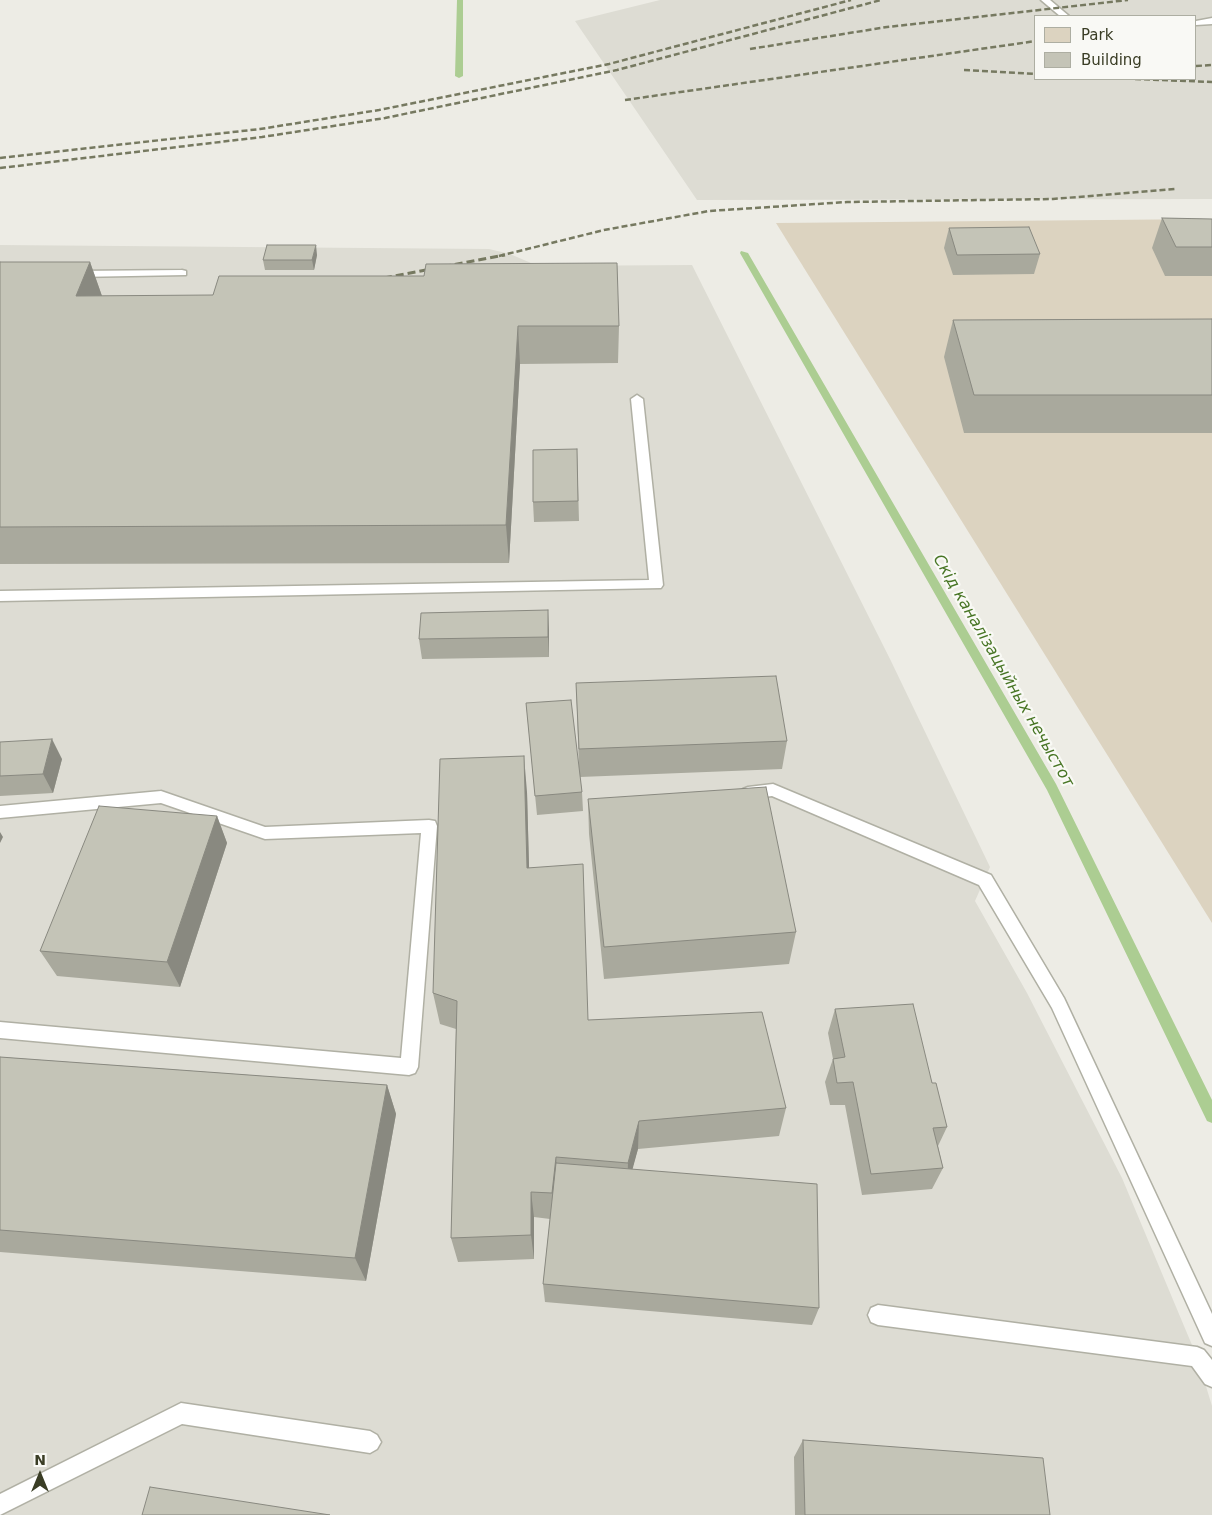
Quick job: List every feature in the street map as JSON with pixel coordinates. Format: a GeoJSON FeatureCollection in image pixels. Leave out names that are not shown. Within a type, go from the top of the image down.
{"type":"FeatureCollection","features":[{"type":"Feature","properties":{"kind":"lane"},"geometry":{"type":"LineString","coordinates":[[1045,0],[1064,15]]}},
{"type":"Feature","properties":{"kind":"lane"},"geometry":{"type":"LineString","coordinates":[[1197,23],[1212,21]]}},
{"type":"Feature","properties":{"kind":"lane"},"geometry":{"type":"LineString","coordinates":[[67,274],[182,273]]}},
{"type":"Feature","properties":{"kind":"lane"},"geometry":{"type":"LineString","coordinates":[[0,596],[656,585],[637,399]]}},
{"type":"Feature","properties":{"kind":"lane"},"geometry":{"type":"LineString","coordinates":[[734,794],[773,790],[984,880],[1058,1003],[1212,1336]]}},
{"type":"Feature","properties":{"kind":"lane"},"geometry":{"type":"LineString","coordinates":[[0,812],[162,797],[265,833],[429,826],[410,1067],[0,1030]]}},
{"type":"Feature","properties":{"kind":"lane"},"geometry":{"type":"LineString","coordinates":[[878,1315],[1197,1356],[1212,1377]]}},
{"type":"Feature","properties":{"kind":"lane"},"geometry":{"type":"LineString","coordinates":[[0,1505],[182,1413],[370,1442]]}},
{"type":"Feature","properties":{"kind":"shaded area"},"geometry":{"type":"Polygon","coordinates":[[[660,0],[1212,0],[1212,199],[697,200],[575,21],[660,0]]]}},
{"type":"Feature","properties":{"kind":"shaded area"},"geometry":{"type":"Polygon","coordinates":[[[0,245],[489,249],[510,254],[538,266],[692,265],[890,659],[990,867],[975,901],[1027,993],[1122,1178],[1197,1357],[1212,1406],[1212,1515],[0,1515],[0,245]],[[755,1042],[534,1217],[627,1190],[638,1149],[755,1042]]]}},
{"type":"Feature","properties":{"kind":"green space"},"geometry":{"type":"Polygon","coordinates":[[[1212,219],[1212,923],[776,223],[1212,219]]]}},
{"type":"Feature","properties":{"kind":"building"},"geometry":{"type":"Polygon","coordinates":[[[1162,218],[1212,219],[1212,247],[1176,247],[1162,218]]]}},
{"type":"Feature","properties":{"kind":"building"},"geometry":{"type":"Polygon","coordinates":[[[1029,227],[1040,254],[957,255],[949,228],[1029,227]]]}},
{"type":"Feature","properties":{"kind":"building"},"geometry":{"type":"Polygon","coordinates":[[[267,245],[316,245],[312,260],[263,260],[267,245]]]}},
{"type":"Feature","properties":{"kind":"building"},"geometry":{"type":"Polygon","coordinates":[[[0,262],[90,262],[76,296],[213,295],[219,276],[424,276],[426,264],[617,263],[619,326],[518,326],[506,525],[0,527],[0,262]]]}},
{"type":"Feature","properties":{"kind":"building"},"geometry":{"type":"Polygon","coordinates":[[[1212,319],[1212,395],[974,395],[953,320],[1212,319]]]}},
{"type":"Feature","properties":{"kind":"building"},"geometry":{"type":"Polygon","coordinates":[[[577,449],[578,501],[533,502],[533,450],[577,449]]]}},
{"type":"Feature","properties":{"kind":"building"},"geometry":{"type":"Polygon","coordinates":[[[548,610],[548,637],[419,639],[421,613],[548,610]]]}},
{"type":"Feature","properties":{"kind":"building"},"geometry":{"type":"Polygon","coordinates":[[[776,676],[787,741],[579,749],[576,683],[776,676]]]}},
{"type":"Feature","properties":{"kind":"building"},"geometry":{"type":"Polygon","coordinates":[[[571,700],[582,792],[535,796],[526,703],[571,700]]]}},
{"type":"Feature","properties":{"kind":"building"},"geometry":{"type":"Polygon","coordinates":[[[52,739],[43,774],[0,776],[0,742],[52,739]]]}},
{"type":"Feature","properties":{"kind":"building"},"geometry":{"type":"Polygon","coordinates":[[[524,756],[527,868],[583,864],[588,1020],[762,1012],[786,1108],[639,1121],[628,1163],[556,1157],[552,1193],[531,1192],[531,1235],[451,1238],[457,1001],[433,993],[440,759],[524,756]]]}},
{"type":"Feature","properties":{"kind":"building"},"geometry":{"type":"Polygon","coordinates":[[[766,787],[796,932],[604,947],[588,799],[766,787]]]}},
{"type":"Feature","properties":{"kind":"building"},"geometry":{"type":"Polygon","coordinates":[[[99,806],[217,816],[167,962],[40,951],[99,806]]]}},
{"type":"Feature","properties":{"kind":"building"},"geometry":{"type":"Polygon","coordinates":[[[913,1004],[932,1083],[936,1083],[947,1127],[933,1128],[943,1168],[871,1174],[853,1082],[837,1083],[833,1059],[845,1057],[835,1009],[913,1004]]]}},
{"type":"Feature","properties":{"kind":"building"},"geometry":{"type":"Polygon","coordinates":[[[0,1057],[387,1085],[355,1258],[0,1230],[0,1057]]]}},
{"type":"Feature","properties":{"kind":"building"},"geometry":{"type":"Polygon","coordinates":[[[556,1163],[817,1184],[819,1308],[543,1284],[556,1163]]]}},
{"type":"Feature","properties":{"kind":"building"},"geometry":{"type":"Polygon","coordinates":[[[803,1440],[1043,1458],[1050,1515],[805,1515],[803,1440]]]}},
{"type":"Feature","properties":{"kind":"building"},"geometry":{"type":"Polygon","coordinates":[[[150,1487],[330,1515],[142,1515],[150,1487]]]}},
{"type":"Feature","properties":{"kind":"waterway","name":"Скід каналізацыйных нечыстот"},"geometry":{"type":"LineString","coordinates":[[459,76],[460,0]]}},
{"type":"Feature","properties":{"kind":"waterway","name":"Скід каналізацыйных нечыстот"},"geometry":{"type":"LineString","coordinates":[[744,253],[1052,788],[1212,1116]]}},
{"type":"Feature","properties":{"kind":"railway"},"geometry":{"type":"LineString","coordinates":[[0,158],[260,129],[379,110],[609,64],[851,0]]}},
{"type":"Feature","properties":{"kind":"railway"},"geometry":{"type":"LineString","coordinates":[[0,168],[262,137],[385,118],[617,70],[881,0]]}},
{"type":"Feature","properties":{"kind":"railway"},"geometry":{"type":"LineString","coordinates":[[750,49],[887,27],[1128,0]]}},
{"type":"Feature","properties":{"kind":"railway"},"geometry":{"type":"LineString","coordinates":[[625,100],[1034,41]]}},
{"type":"Feature","properties":{"kind":"railway"},"geometry":{"type":"LineString","coordinates":[[1197,66],[1212,65]]}},
{"type":"Feature","properties":{"kind":"railway"},"geometry":{"type":"LineString","coordinates":[[964,70],[1034,74]]}},
{"type":"Feature","properties":{"kind":"railway"},"geometry":{"type":"LineString","coordinates":[[1161,80],[1212,82]]}},
{"type":"Feature","properties":{"kind":"railway"},"geometry":{"type":"LineString","coordinates":[[499,256],[604,230],[709,211],[847,202],[1053,199],[1175,189]]}},
{"type":"Feature","properties":{"kind":"railway"},"geometry":{"type":"LineString","coordinates":[[384,278],[505,255]]}}]}
